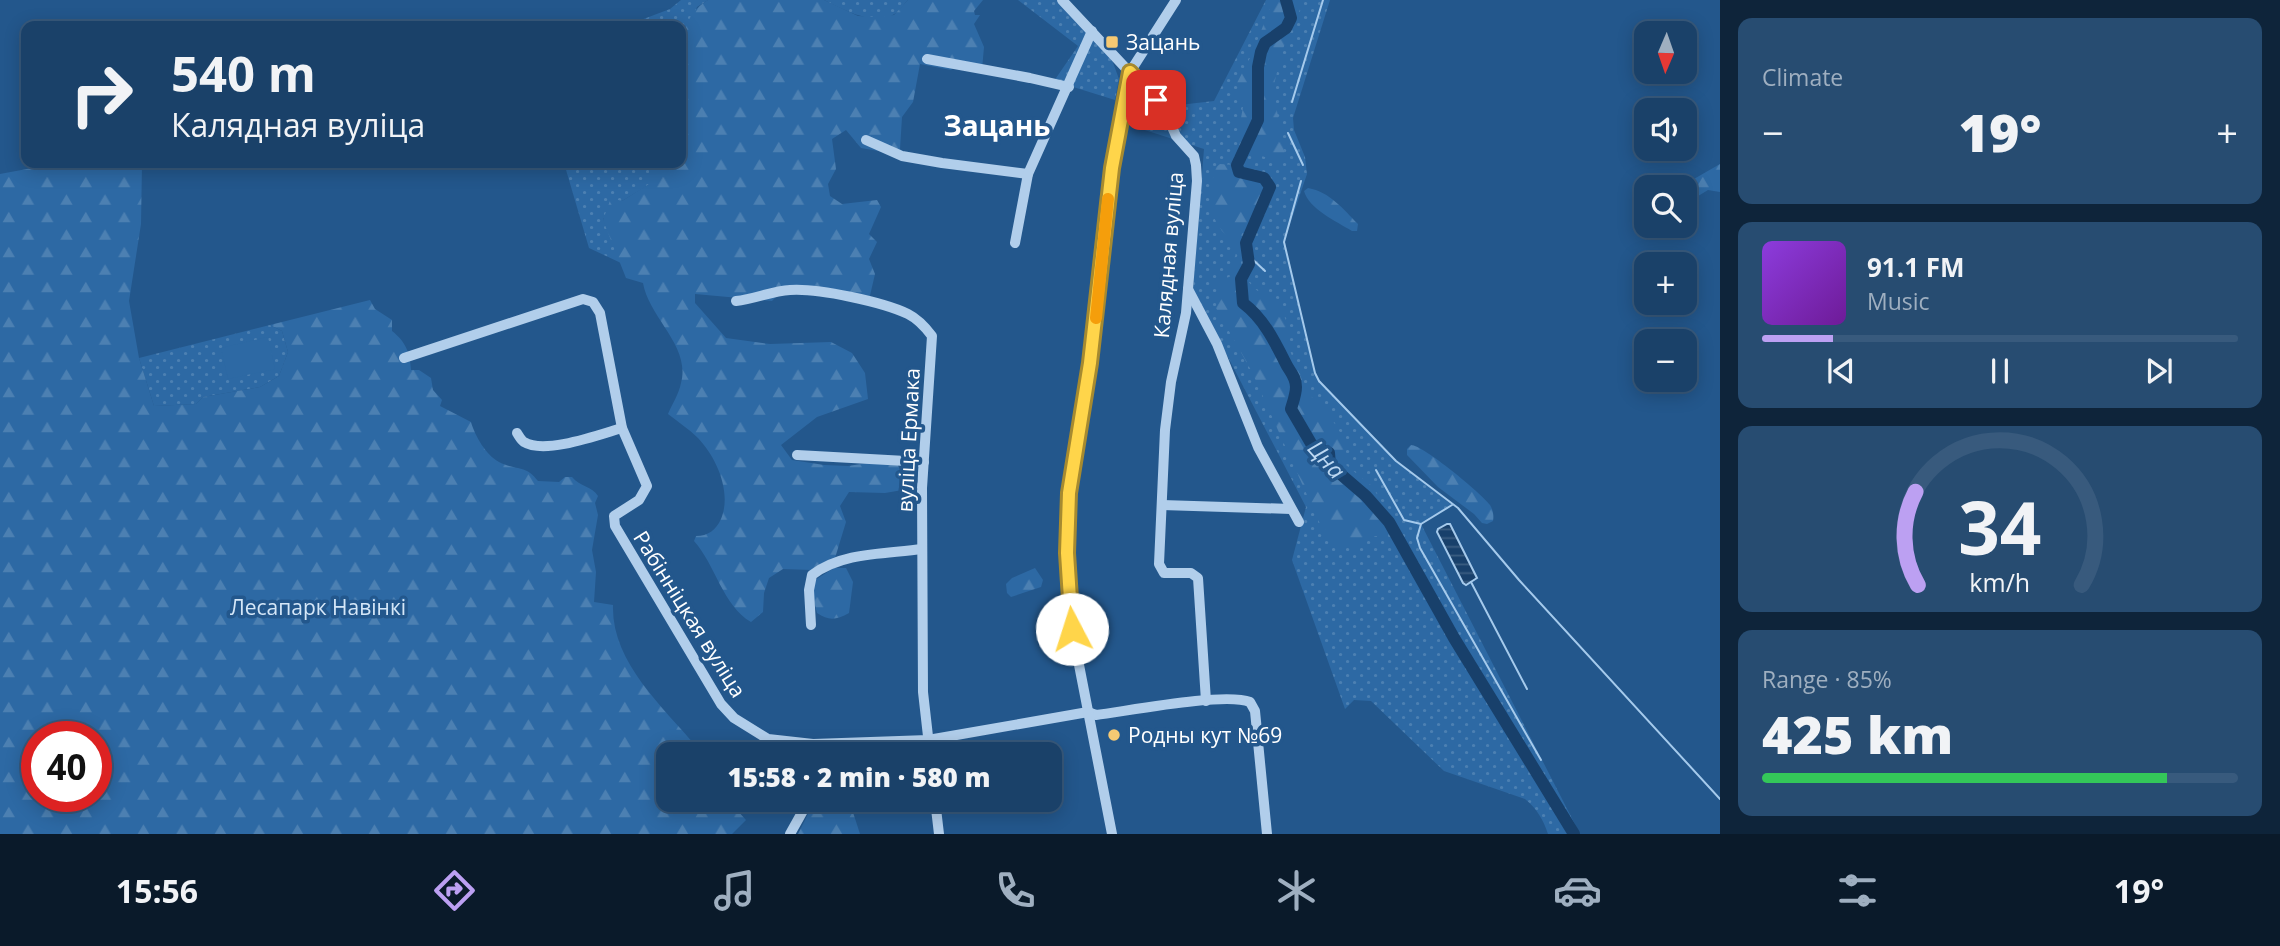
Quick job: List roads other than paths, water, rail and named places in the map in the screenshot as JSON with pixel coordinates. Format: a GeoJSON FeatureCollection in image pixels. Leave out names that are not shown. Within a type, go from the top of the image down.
{"type":"FeatureCollection","features":[{"type":"Feature","properties":{"kind":"street","name":"Калядная вуліца"},"geometry":{"type":"LineString","coordinates":[[1062,0],[1164,109],[1176,136],[1194,156],[1197,181],[1188,289],[1183,335],[1171,382],[1165,430],[1160,569],[1166,574],[1191,573],[1198,578],[1206,701]]}},
{"type":"Feature","properties":{"kind":"street"},"geometry":{"type":"LineString","coordinates":[[1112,834],[1070,609],[1067,553],[1069,493],[1090,363],[1112,168],[1130,72],[1176,0]]}},
{"type":"Feature","properties":{"kind":"street"},"geometry":{"type":"LineString","coordinates":[[1015,243],[1028,174],[1092,31]]}},
{"type":"Feature","properties":{"kind":"street"},"geometry":{"type":"LineString","coordinates":[[927,59],[1069,87]]}},
{"type":"Feature","properties":{"kind":"street"},"geometry":{"type":"LineString","coordinates":[[866,140],[902,156],[1028,174]]}},
{"type":"Feature","properties":{"kind":"street"},"geometry":{"type":"LineString","coordinates":[[1188,289],[1217,344],[1258,447],[1299,522]]}},
{"type":"Feature","properties":{"kind":"street","name":"вуліца Ермака"},"geometry":{"type":"LineString","coordinates":[[736,301],[771,293],[806,290],[868,302],[911,315],[927,328],[932,337],[924,462],[922,550],[923,692],[928,740]]}},
{"type":"Feature","properties":{"kind":"street","name":"Рабінніцкая вуліца"},"geometry":{"type":"LineString","coordinates":[[404,358],[583,299],[593,302],[600,313],[622,428],[647,486],[639,500],[614,516],[614,522],[638,568],[721,704],[734,718],[768,738],[784,742]]}},
{"type":"Feature","properties":{"kind":"street"},"geometry":{"type":"LineString","coordinates":[[517,433],[524,442],[561,445],[622,428]]}},
{"type":"Feature","properties":{"kind":"street"},"geometry":{"type":"LineString","coordinates":[[797,455],[924,462]]}},
{"type":"Feature","properties":{"kind":"street"},"geometry":{"type":"LineString","coordinates":[[1162,505],[1291,509]]}},
{"type":"Feature","properties":{"kind":"street"},"geometry":{"type":"LineString","coordinates":[[811,625],[809,590],[812,575],[825,565],[846,559],[922,550]]}},
{"type":"Feature","properties":{"kind":"street","name":"Рабінніцкая вуліца"},"geometry":{"type":"LineString","coordinates":[[902,742],[928,740],[1088,712],[1096,715],[1244,699],[1253,705],[1267,834]]}},
{"type":"Feature","properties":{"kind":"street"},"geometry":{"type":"LineString","coordinates":[[790,834],[802,812]]}},
{"type":"Feature","properties":{"kind":"street"},"geometry":{"type":"LineString","coordinates":[[936,812],[939,834]]}},
{"type":"Feature","properties":{"kind":"waterway","name":"Цна"},"geometry":{"type":"LineString","coordinates":[[1286,0],[1291,18],[1286,28],[1265,43],[1261,52],[1258,67],[1258,120],[1237,165],[1239,172],[1264,178],[1270,187],[1246,243],[1249,264],[1241,279],[1243,303],[1267,330],[1294,377],[1296,390],[1291,409],[1312,445],[1329,453],[1330,465],[1366,496],[1389,522],[1454,638],[1574,834]]}},
{"type":"Feature","properties":{"kind":"waterway"},"geometry":{"type":"LineString","coordinates":[[1292,102],[1323,0]]}},
{"type":"Feature","properties":{"kind":"waterway"},"geometry":{"type":"LineString","coordinates":[[1288,133],[1303,165]]}},
{"type":"Feature","properties":{"kind":"waterway"},"geometry":{"type":"LineString","coordinates":[[1301,181],[1284,242],[1319,381],[1396,461],[1458,508],[1519,580],[1720,799]]}},
{"type":"Feature","properties":{"kind":"waterway"},"geometry":{"type":"LineString","coordinates":[[1249,256],[1265,271]]}},
{"type":"Feature","properties":{"kind":"waterway"},"geometry":{"type":"LineString","coordinates":[[1376,470],[1404,520],[1421,524]]}},
{"type":"Feature","properties":{"kind":"waterway"},"geometry":{"type":"LineString","coordinates":[[1452,505],[1421,524],[1417,538],[1420,548],[1541,760]]}},
{"type":"Feature","properties":{"kind":"waterway"},"geometry":{"type":"LineString","coordinates":[[1471,582],[1527,689]]}},
{"type":"Feature","properties":{"kind":"place","name":"Зацань"},"geometry":{"type":"Point","coordinates":[1112,42]}},
{"type":"Feature","properties":{"kind":"place","name":"Родны кут №69"},"geometry":{"type":"Point","coordinates":[1114,735]}},
{"type":"Feature","properties":{"kind":"district","name":"Зацань"},"geometry":{"type":"Point","coordinates":[997,125]}},
{"type":"Feature","properties":{"kind":"park label","name":"Лесапарк Навінкі"},"geometry":{"type":"Point","coordinates":[318,607]}}]}
